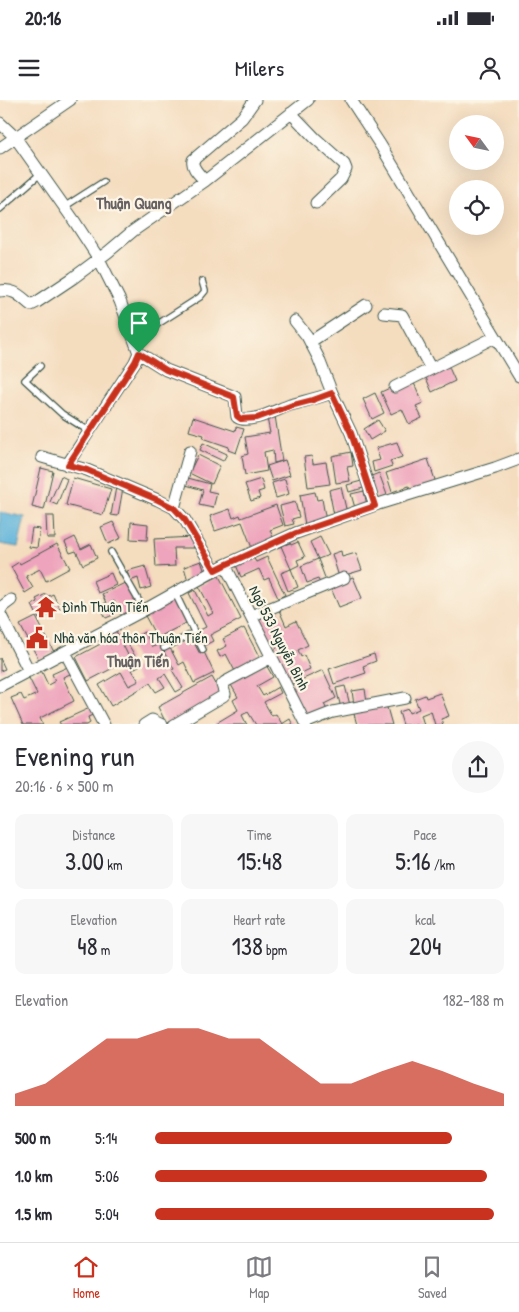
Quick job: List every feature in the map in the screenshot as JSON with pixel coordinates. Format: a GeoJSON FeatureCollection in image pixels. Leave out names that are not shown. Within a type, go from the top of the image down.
{"type":"FeatureCollection","features":[{"type":"Feature","properties":{"kind":"street"},"geometry":{"type":"LineString","coordinates":[[0,148],[70,100]]}},
{"type":"Feature","properties":{"kind":"street"},"geometry":{"type":"LineString","coordinates":[[204,181],[193,167],[193,160],[242,118],[255,100]]}},
{"type":"Feature","properties":{"kind":"street"},"geometry":{"type":"LineString","coordinates":[[0,290],[9,290],[19,295],[31,305],[99,259],[133,231],[204,181],[308,100]]}},
{"type":"Feature","properties":{"kind":"street"},"geometry":{"type":"LineString","coordinates":[[351,100],[381,146],[519,376]]}},
{"type":"Feature","properties":{"kind":"street"},"geometry":{"type":"LineString","coordinates":[[291,113],[344,164],[346,169],[341,179],[316,203]]}},
{"type":"Feature","properties":{"kind":"street"},"geometry":{"type":"LineString","coordinates":[[0,123],[15,137],[99,259],[120,302],[139,353],[166,370],[234,397],[237,416],[241,419],[257,418],[332,393]]}},
{"type":"Feature","properties":{"kind":"street"},"geometry":{"type":"LineString","coordinates":[[310,342],[366,305]]}},
{"type":"Feature","properties":{"kind":"street"},"geometry":{"type":"LineString","coordinates":[[384,313],[402,315],[431,369]]}},
{"type":"Feature","properties":{"kind":"street"},"geometry":{"type":"LineString","coordinates":[[295,321],[307,336],[318,357],[351,433],[375,506]]}},
{"type":"Feature","properties":{"kind":"street"},"geometry":{"type":"LineString","coordinates":[[395,387],[495,337]]}},
{"type":"Feature","properties":{"kind":"street"},"geometry":{"type":"LineString","coordinates":[[68,465],[139,353]]}},
{"type":"Feature","properties":{"kind":"street"},"geometry":{"type":"LineString","coordinates":[[174,508],[190,451]]}},
{"type":"Feature","properties":{"kind":"street","name":"Ngõ 533 Nguyễn Bình"},"geometry":{"type":"LineString","coordinates":[[42,457],[87,470],[174,508],[220,568],[251,616],[305,724]]}},
{"type":"Feature","properties":{"kind":"street"},"geometry":{"type":"LineString","coordinates":[[0,686],[220,568],[296,533],[519,459]]}},
{"type":"Feature","properties":{"kind":"street"},"geometry":{"type":"LineString","coordinates":[[251,616],[344,578]]}},
{"type":"Feature","properties":{"kind":"street"},"geometry":{"type":"LineString","coordinates":[[11,600],[3,606],[0,613],[29,671]]}},
{"type":"Feature","properties":{"kind":"street"},"geometry":{"type":"LineString","coordinates":[[65,652],[104,724]]}},
{"type":"Feature","properties":{"kind":"street"},"geometry":{"type":"LineString","coordinates":[[174,724],[223,696],[225,694],[222,685],[230,679],[272,657]]}},
{"type":"Feature","properties":{"kind":"street"},"geometry":{"type":"LineString","coordinates":[[305,724],[333,712],[405,698]]}},
{"type":"Feature","properties":{"kind":"street"},"geometry":{"type":"LineString","coordinates":[[144,724],[152,720],[162,724]]}},
{"type":"Feature","properties":{"kind":"lane"},"geometry":{"type":"LineString","coordinates":[[0,209],[40,174]]}},
{"type":"Feature","properties":{"kind":"lane"},"geometry":{"type":"LineString","coordinates":[[64,207],[103,182]]}},
{"type":"Feature","properties":{"kind":"lane"},"geometry":{"type":"LineString","coordinates":[[133,336],[150,329],[200,297],[205,292],[202,281]]}},
{"type":"Feature","properties":{"kind":"lane"},"geometry":{"type":"LineString","coordinates":[[40,366],[25,380],[62,414],[89,431]]}},
{"type":"Feature","properties":{"kind":"lane"},"geometry":{"type":"LineString","coordinates":[[111,552],[144,610]]}},
{"type":"Feature","properties":{"kind":"lane"},"geometry":{"type":"LineString","coordinates":[[174,593],[203,650]]}},
{"type":"Feature","properties":{"kind":"lane"},"geometry":{"type":"LineString","coordinates":[[164,648],[194,633]]}},
{"type":"Feature","properties":{"kind":"water"},"geometry":{"type":"Polygon","coordinates":[[[0,512],[25,517],[18,547],[0,544],[0,512]]]}},
{"type":"Feature","properties":{"kind":"building"},"geometry":{"type":"Polygon","coordinates":[[[447,363],[455,381],[432,392],[424,373],[447,363]]]}},
{"type":"Feature","properties":{"kind":"building"},"geometry":{"type":"Polygon","coordinates":[[[413,381],[423,403],[416,406],[422,418],[409,424],[402,409],[391,414],[381,392],[413,381]]]}},
{"type":"Feature","properties":{"kind":"building"},"geometry":{"type":"Polygon","coordinates":[[[375,393],[384,413],[372,419],[363,399],[375,393]]]}},
{"type":"Feature","properties":{"kind":"building"},"geometry":{"type":"Polygon","coordinates":[[[275,416],[282,461],[274,463],[273,450],[264,452],[267,471],[245,475],[242,456],[248,454],[245,437],[270,433],[267,418],[275,416]]]}},
{"type":"Feature","properties":{"kind":"building"},"geometry":{"type":"Polygon","coordinates":[[[193,417],[235,431],[236,427],[244,429],[236,453],[228,450],[229,447],[203,438],[204,435],[189,431],[193,417]]]}},
{"type":"Feature","properties":{"kind":"building"},"geometry":{"type":"Polygon","coordinates":[[[378,420],[385,431],[370,440],[364,429],[378,420]]]}},
{"type":"Feature","properties":{"kind":"building"},"geometry":{"type":"Polygon","coordinates":[[[397,442],[402,457],[390,461],[392,466],[374,472],[372,462],[380,460],[376,448],[397,442]]]}},
{"type":"Feature","properties":{"kind":"building"},"geometry":{"type":"Polygon","coordinates":[[[203,443],[227,454],[223,461],[200,450],[203,443]]]}},
{"type":"Feature","properties":{"kind":"building"},"geometry":{"type":"Polygon","coordinates":[[[351,452],[353,466],[347,467],[350,481],[336,483],[332,456],[351,452]]]}},
{"type":"Feature","properties":{"kind":"building"},"geometry":{"type":"Polygon","coordinates":[[[198,455],[220,466],[212,484],[189,473],[198,455]]]}},
{"type":"Feature","properties":{"kind":"building"},"geometry":{"type":"Polygon","coordinates":[[[312,456],[313,464],[326,462],[330,484],[308,487],[304,457],[312,456]]]}},
{"type":"Feature","properties":{"kind":"building"},"geometry":{"type":"Polygon","coordinates":[[[428,459],[436,483],[411,492],[409,486],[392,492],[386,473],[428,459]]]}},
{"type":"Feature","properties":{"kind":"building"},"geometry":{"type":"Polygon","coordinates":[[[285,460],[290,475],[272,481],[267,466],[285,460]]]}},
{"type":"Feature","properties":{"kind":"building"},"geometry":{"type":"Polygon","coordinates":[[[41,468],[53,471],[44,510],[32,507],[41,468]]]}},
{"type":"Feature","properties":{"kind":"building"},"geometry":{"type":"Polygon","coordinates":[[[379,473],[387,495],[377,499],[369,477],[379,473]]]}},
{"type":"Feature","properties":{"kind":"building"},"geometry":{"type":"Polygon","coordinates":[[[61,476],[67,479],[57,505],[50,502],[61,476]]]}},
{"type":"Feature","properties":{"kind":"building"},"geometry":{"type":"Polygon","coordinates":[[[73,478],[111,489],[103,515],[66,505],[73,478]]]}},
{"type":"Feature","properties":{"kind":"building"},"geometry":{"type":"Polygon","coordinates":[[[188,478],[210,484],[208,491],[217,493],[213,508],[199,505],[203,490],[186,485],[188,478]]]}},
{"type":"Feature","properties":{"kind":"building"},"geometry":{"type":"Polygon","coordinates":[[[261,479],[264,490],[258,492],[260,498],[251,501],[245,484],[261,479]]]}},
{"type":"Feature","properties":{"kind":"building"},"geometry":{"type":"Polygon","coordinates":[[[285,479],[289,494],[276,498],[272,483],[285,479]]]}},
{"type":"Feature","properties":{"kind":"building"},"geometry":{"type":"Polygon","coordinates":[[[365,480],[367,487],[349,492],[347,485],[365,480]]]}},
{"type":"Feature","properties":{"kind":"building"},"geometry":{"type":"Polygon","coordinates":[[[116,487],[123,488],[118,516],[111,515],[116,487]]]}},
{"type":"Feature","properties":{"kind":"building"},"geometry":{"type":"Polygon","coordinates":[[[341,487],[347,513],[334,515],[329,490],[341,487]]]}},
{"type":"Feature","properties":{"kind":"building"},"geometry":{"type":"Polygon","coordinates":[[[364,491],[367,505],[355,508],[351,494],[364,491]]]}},
{"type":"Feature","properties":{"kind":"building"},"geometry":{"type":"Polygon","coordinates":[[[315,492],[317,500],[322,499],[326,521],[305,525],[300,495],[315,492]]]}},
{"type":"Feature","properties":{"kind":"building"},"geometry":{"type":"Polygon","coordinates":[[[295,502],[299,517],[292,519],[294,524],[285,526],[280,506],[295,502]]]}},
{"type":"Feature","properties":{"kind":"building"},"geometry":{"type":"Polygon","coordinates":[[[276,505],[283,525],[270,530],[274,540],[252,548],[242,522],[215,531],[210,516],[230,509],[233,518],[240,515],[241,518],[276,505]]]}},
{"type":"Feature","properties":{"kind":"building"},"geometry":{"type":"Polygon","coordinates":[[[46,516],[54,516],[55,538],[47,538],[46,516]]]}},
{"type":"Feature","properties":{"kind":"building"},"geometry":{"type":"Polygon","coordinates":[[[113,522],[121,538],[108,544],[101,527],[113,522]]]}},
{"type":"Feature","properties":{"kind":"building"},"geometry":{"type":"Polygon","coordinates":[[[131,522],[148,524],[147,540],[130,539],[131,522]]]}},
{"type":"Feature","properties":{"kind":"building"},"geometry":{"type":"Polygon","coordinates":[[[32,528],[40,529],[37,548],[29,547],[32,528]]]}},
{"type":"Feature","properties":{"kind":"building"},"geometry":{"type":"Polygon","coordinates":[[[75,537],[81,549],[91,544],[97,558],[83,565],[76,551],[70,553],[65,542],[75,537]]]}},
{"type":"Feature","properties":{"kind":"building"},"geometry":{"type":"Polygon","coordinates":[[[193,537],[194,548],[174,548],[175,566],[156,567],[154,539],[193,537]]]}},
{"type":"Feature","properties":{"kind":"building"},"geometry":{"type":"Polygon","coordinates":[[[320,537],[329,555],[318,559],[310,542],[320,537]]]}},
{"type":"Feature","properties":{"kind":"building"},"geometry":{"type":"Polygon","coordinates":[[[298,542],[305,557],[297,560],[299,565],[291,569],[281,546],[298,542]]]}},
{"type":"Feature","properties":{"kind":"building"},"geometry":{"type":"Polygon","coordinates":[[[57,544],[70,568],[46,581],[40,569],[26,576],[33,588],[25,593],[11,567],[57,544]]]}},
{"type":"Feature","properties":{"kind":"building"},"geometry":{"type":"Polygon","coordinates":[[[341,551],[342,557],[356,553],[362,570],[339,577],[332,554],[341,551]]]}},
{"type":"Feature","properties":{"kind":"building"},"geometry":{"type":"Polygon","coordinates":[[[253,557],[256,562],[267,557],[285,595],[278,598],[269,578],[264,580],[259,569],[241,577],[236,565],[253,557]]]}},
{"type":"Feature","properties":{"kind":"building"},"geometry":{"type":"Polygon","coordinates":[[[318,559],[327,583],[321,585],[318,579],[307,583],[301,566],[318,559]]]}},
{"type":"Feature","properties":{"kind":"building"},"geometry":{"type":"Polygon","coordinates":[[[201,561],[206,575],[188,581],[184,567],[201,561]]]}},
{"type":"Feature","properties":{"kind":"building"},"geometry":{"type":"Polygon","coordinates":[[[145,566],[151,587],[141,590],[138,578],[130,581],[127,571],[145,566]]]}},
{"type":"Feature","properties":{"kind":"building"},"geometry":{"type":"Polygon","coordinates":[[[291,569],[298,587],[288,591],[281,573],[291,569]]]}},
{"type":"Feature","properties":{"kind":"building"},"geometry":{"type":"Polygon","coordinates":[[[111,573],[116,585],[98,593],[93,581],[111,573]]]}},
{"type":"Feature","properties":{"kind":"building"},"geometry":{"type":"Polygon","coordinates":[[[219,576],[241,619],[210,635],[213,641],[203,646],[196,632],[206,627],[189,593],[195,590],[208,616],[213,613],[199,586],[219,576]]]}},
{"type":"Feature","properties":{"kind":"building"},"geometry":{"type":"Polygon","coordinates":[[[353,577],[362,598],[339,607],[330,586],[353,577]]]}},
{"type":"Feature","properties":{"kind":"building"},"geometry":{"type":"Polygon","coordinates":[[[127,582],[140,610],[123,619],[114,601],[110,603],[115,614],[106,618],[100,606],[106,603],[102,594],[127,582]]]}},
{"type":"Feature","properties":{"kind":"building","name":"Đình Thuận Tiến"},"geometry":{"type":"Polygon","coordinates":[[[46,594],[47,597],[53,594],[60,609],[39,619],[32,605],[38,602],[36,599],[46,594]]]}},
{"type":"Feature","properties":{"kind":"building"},"geometry":{"type":"Polygon","coordinates":[[[176,598],[188,622],[157,638],[144,614],[176,598]]]}},
{"type":"Feature","properties":{"kind":"building"},"geometry":{"type":"Polygon","coordinates":[[[279,610],[286,626],[296,621],[308,645],[298,650],[301,657],[304,655],[310,669],[286,680],[272,651],[277,648],[274,641],[268,644],[257,620],[279,610]]]}},
{"type":"Feature","properties":{"kind":"building","name":"Nhà văn hóa thôn Thuận Tiến"},"geometry":{"type":"Polygon","coordinates":[[[36,617],[54,652],[39,660],[20,625],[36,617]]]}},
{"type":"Feature","properties":{"kind":"building"},"geometry":{"type":"Polygon","coordinates":[[[244,628],[261,660],[236,673],[226,654],[220,657],[217,651],[227,646],[223,639],[244,628]]]}},
{"type":"Feature","properties":{"kind":"building"},"geometry":{"type":"Polygon","coordinates":[[[115,629],[130,659],[88,681],[76,657],[106,641],[103,635],[115,629]]]}},
{"type":"Feature","properties":{"kind":"building"},"geometry":{"type":"Polygon","coordinates":[[[144,632],[153,647],[159,644],[183,688],[176,692],[165,674],[159,678],[165,687],[156,692],[150,683],[111,706],[99,685],[121,672],[129,686],[139,681],[132,670],[140,665],[127,642],[144,632]]]}},
{"type":"Feature","properties":{"kind":"building"},"geometry":{"type":"Polygon","coordinates":[[[191,637],[200,654],[204,652],[214,673],[194,683],[184,662],[179,665],[170,648],[191,637]]]}},
{"type":"Feature","properties":{"kind":"building"},"geometry":{"type":"Polygon","coordinates":[[[374,654],[376,661],[363,666],[366,673],[334,684],[329,669],[374,654]]]}},
{"type":"Feature","properties":{"kind":"building"},"geometry":{"type":"Polygon","coordinates":[[[0,658],[5,669],[0,671],[0,658]]]}},
{"type":"Feature","properties":{"kind":"building"},"geometry":{"type":"Polygon","coordinates":[[[265,663],[273,677],[257,686],[263,696],[278,687],[281,693],[264,702],[272,716],[276,714],[282,724],[255,724],[248,712],[242,715],[246,724],[215,724],[238,710],[233,700],[238,697],[230,683],[265,663]]]}},
{"type":"Feature","properties":{"kind":"building"},"geometry":{"type":"Polygon","coordinates":[[[72,665],[75,672],[63,677],[74,701],[40,718],[43,724],[23,724],[11,698],[21,694],[24,700],[37,694],[28,676],[41,670],[48,685],[55,681],[52,674],[72,665]]]}},
{"type":"Feature","properties":{"kind":"building"},"geometry":{"type":"Polygon","coordinates":[[[323,670],[336,698],[324,704],[327,710],[306,720],[290,685],[323,670]]]}},
{"type":"Feature","properties":{"kind":"building"},"geometry":{"type":"Polygon","coordinates":[[[212,677],[222,695],[169,724],[166,724],[158,707],[212,677]]]}},
{"type":"Feature","properties":{"kind":"building"},"geometry":{"type":"Polygon","coordinates":[[[345,686],[350,705],[341,708],[336,688],[345,686]]]}},
{"type":"Feature","properties":{"kind":"building"},"geometry":{"type":"Polygon","coordinates":[[[365,689],[367,703],[354,705],[352,691],[365,689]]]}},
{"type":"Feature","properties":{"kind":"building"},"geometry":{"type":"Polygon","coordinates":[[[440,693],[449,716],[441,719],[443,724],[435,724],[431,711],[421,715],[424,724],[403,724],[399,712],[408,709],[409,713],[419,709],[415,699],[425,695],[426,698],[440,693]]]}},
{"type":"Feature","properties":{"kind":"building"},"geometry":{"type":"Polygon","coordinates":[[[386,704],[392,724],[357,724],[354,714],[386,704]]]}},
{"type":"Feature","properties":{"kind":"building"},"geometry":{"type":"Polygon","coordinates":[[[92,707],[95,714],[88,717],[90,723],[88,724],[60,724],[59,722],[92,707]]]}},
{"type":"Feature","properties":{"kind":"building"},"geometry":{"type":"Polygon","coordinates":[[[290,719],[292,724],[282,724],[290,719]]]}},
{"type":"Feature","properties":{"kind":"place","name":"Đình Thuận Tiến"},"geometry":{"type":"Point","coordinates":[46,607]}},
{"type":"Feature","properties":{"kind":"place","name":"Nhà văn hóa thôn Thuận Tiến"},"geometry":{"type":"Point","coordinates":[37,638]}},
{"type":"Feature","properties":{"kind":"district","name":"Thuận Quang"},"geometry":{"type":"Point","coordinates":[134,203]}},
{"type":"Feature","properties":{"kind":"district","name":"Thuận Tiến"},"geometry":{"type":"Point","coordinates":[138,661]}},
{"type":"Feature","properties":{"kind":"route"},"geometry":{"type":"LineString","coordinates":[[139,353],[166,370],[234,397],[236,399],[237,416],[241,419],[257,418],[332,393],[351,433],[375,506],[296,533],[215,570],[185,520],[174,508],[87,470],[68,465],[139,353]]}}]}
